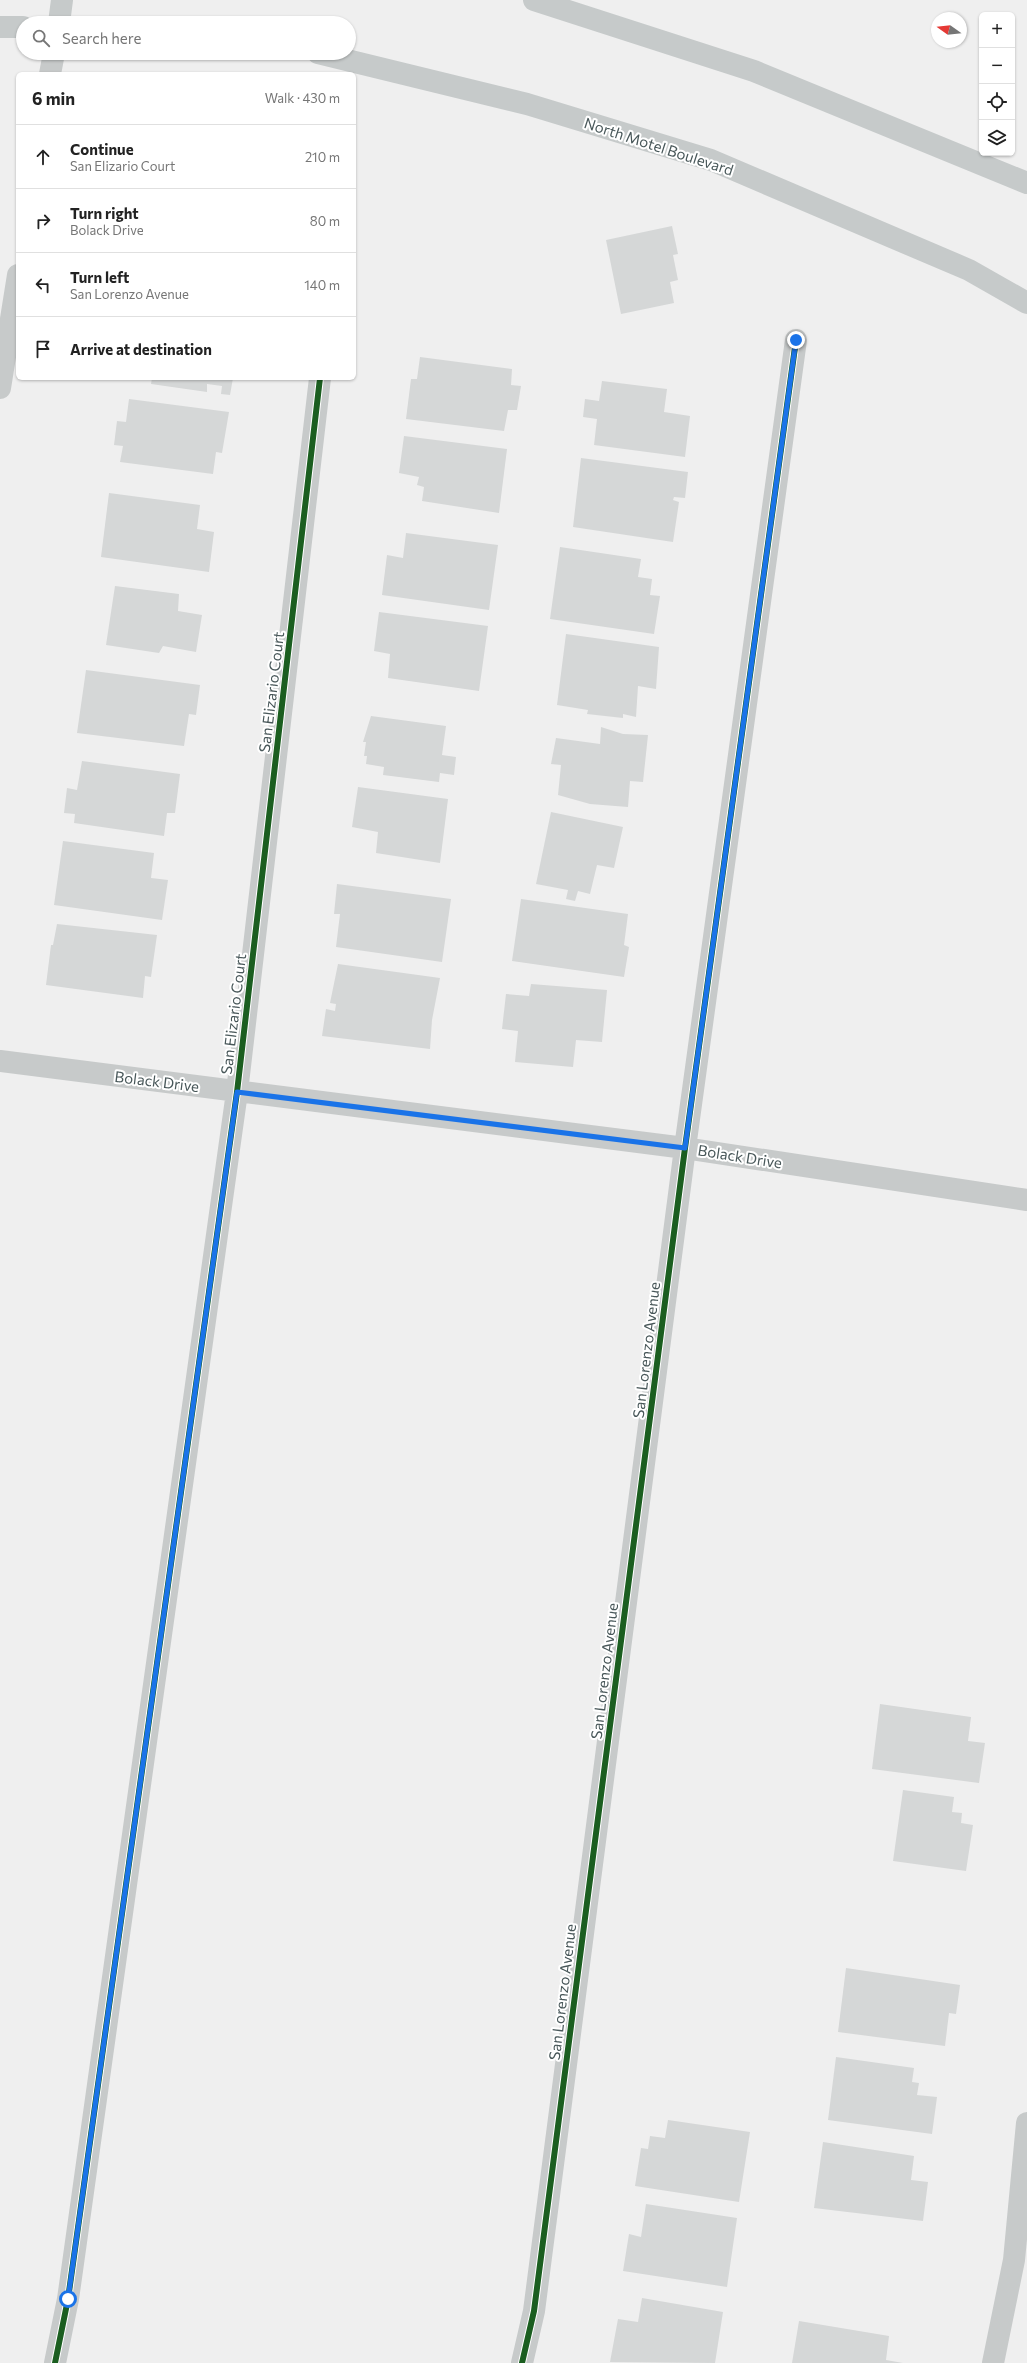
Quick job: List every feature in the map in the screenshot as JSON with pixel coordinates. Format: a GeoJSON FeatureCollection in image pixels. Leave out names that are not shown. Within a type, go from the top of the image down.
{"type":"FeatureCollection","features":[{"type":"Feature","properties":{"kind":"street"},"geometry":{"type":"LineString","coordinates":[[60,16],[62,0]]}},
{"type":"Feature","properties":{"kind":"street"},"geometry":{"type":"LineString","coordinates":[[534,0],[754,71],[1027,183]]}},
{"type":"Feature","properties":{"kind":"street"},"geometry":{"type":"LineString","coordinates":[[0,27],[16,27]]}},
{"type":"Feature","properties":{"kind":"street"},"geometry":{"type":"LineString","coordinates":[[50,72],[53,60]]}},
{"type":"Feature","properties":{"kind":"street","name":"North Motel Boulevard"},"geometry":{"type":"LineString","coordinates":[[347,60],[527,104],[711,160],[969,270],[1027,303]]}},
{"type":"Feature","properties":{"kind":"street"},"geometry":{"type":"LineString","coordinates":[[0,388],[16,288]]}},
{"type":"Feature","properties":{"kind":"street","name":"San Lorenzo Avenue"},"geometry":{"type":"LineString","coordinates":[[522,2363],[534,2311],[685,1148],[796,340]]}},
{"type":"Feature","properties":{"kind":"street","name":"San Elizario Court"},"geometry":{"type":"LineString","coordinates":[[55,2363],[68,2299],[237,1092],[320,380]]}},
{"type":"Feature","properties":{"kind":"street","name":"Bolack Drive"},"geometry":{"type":"LineString","coordinates":[[0,1062],[685,1148],[1027,1200]]}},
{"type":"Feature","properties":{"kind":"street"},"geometry":{"type":"LineString","coordinates":[[993,2363],[1014,2260],[1027,2123]]}},
{"type":"Feature","properties":{"kind":"building"},"geometry":{"type":"Polygon","coordinates":[[[672,226],[678,254],[673,255],[678,280],[670,282],[674,303],[621,314],[606,240],[672,226]]]}},
{"type":"Feature","properties":{"kind":"building"},"geometry":{"type":"Polygon","coordinates":[[[420,357],[512,369],[511,385],[521,386],[517,410],[508,410],[504,431],[406,419],[411,379],[417,379],[420,357]]]}},
{"type":"Feature","properties":{"kind":"building"},"geometry":{"type":"Polygon","coordinates":[[[152,380],[233,380],[230,395],[221,394],[222,386],[207,384],[207,392],[151,384],[152,380]]]}},
{"type":"Feature","properties":{"kind":"building"},"geometry":{"type":"Polygon","coordinates":[[[602,381],[667,389],[664,412],[690,416],[685,457],[594,445],[597,419],[583,417],[585,399],[599,401],[602,381]]]}},
{"type":"Feature","properties":{"kind":"building"},"geometry":{"type":"Polygon","coordinates":[[[129,399],[229,412],[222,453],[216,452],[213,474],[120,462],[123,446],[114,445],[117,421],[126,422],[129,399]]]}},
{"type":"Feature","properties":{"kind":"building"},"geometry":{"type":"Polygon","coordinates":[[[404,436],[507,449],[499,513],[422,501],[424,487],[417,485],[419,477],[399,473],[404,436]]]}},
{"type":"Feature","properties":{"kind":"building"},"geometry":{"type":"Polygon","coordinates":[[[581,458],[688,472],[685,498],[674,497],[673,500],[679,502],[673,542],[573,527],[581,458]]]}},
{"type":"Feature","properties":{"kind":"building"},"geometry":{"type":"Polygon","coordinates":[[[109,493],[200,505],[197,529],[214,532],[209,572],[101,557],[109,493]]]}},
{"type":"Feature","properties":{"kind":"building"},"geometry":{"type":"Polygon","coordinates":[[[406,533],[498,545],[489,610],[382,595],[387,555],[403,558],[406,533]]]}},
{"type":"Feature","properties":{"kind":"building"},"geometry":{"type":"Polygon","coordinates":[[[560,547],[641,559],[638,577],[652,579],[650,595],[660,596],[654,634],[550,619],[560,547]]]}},
{"type":"Feature","properties":{"kind":"building"},"geometry":{"type":"Polygon","coordinates":[[[115,586],[179,594],[178,611],[202,615],[196,652],[163,646],[159,653],[106,645],[115,586]]]}},
{"type":"Feature","properties":{"kind":"building"},"geometry":{"type":"Polygon","coordinates":[[[379,612],[488,626],[479,691],[388,678],[390,654],[374,651],[379,612]]]}},
{"type":"Feature","properties":{"kind":"building"},"geometry":{"type":"Polygon","coordinates":[[[566,634],[659,647],[656,689],[638,686],[636,717],[623,714],[623,718],[587,714],[588,710],[557,705],[566,634]]]}},
{"type":"Feature","properties":{"kind":"building"},"geometry":{"type":"Polygon","coordinates":[[[86,670],[200,685],[196,715],[189,714],[184,746],[77,733],[86,670]]]}},
{"type":"Feature","properties":{"kind":"building"},"geometry":{"type":"Polygon","coordinates":[[[371,716],[446,726],[442,755],[456,757],[454,775],[440,773],[439,782],[383,775],[384,767],[366,764],[367,756],[364,756],[366,742],[363,742],[371,716]]]}},
{"type":"Feature","properties":{"kind":"building"},"geometry":{"type":"Polygon","coordinates":[[[601,727],[623,734],[648,735],[643,782],[630,781],[628,807],[590,804],[558,795],[561,765],[551,764],[556,738],[600,744],[601,727]]]}},
{"type":"Feature","properties":{"kind":"building"},"geometry":{"type":"Polygon","coordinates":[[[82,761],[180,774],[175,813],[167,813],[164,836],[74,823],[75,814],[64,813],[67,788],[77,790],[82,761]]]}},
{"type":"Feature","properties":{"kind":"building"},"geometry":{"type":"Polygon","coordinates":[[[358,787],[448,799],[440,863],[376,853],[378,832],[352,827],[358,787]]]}},
{"type":"Feature","properties":{"kind":"building"},"geometry":{"type":"Polygon","coordinates":[[[551,812],[623,827],[614,868],[597,865],[590,894],[578,891],[575,901],[566,899],[568,890],[536,884],[551,812]]]}},
{"type":"Feature","properties":{"kind":"building"},"geometry":{"type":"Polygon","coordinates":[[[63,841],[154,853],[151,878],[168,880],[162,920],[54,905],[63,841]]]}},
{"type":"Feature","properties":{"kind":"building"},"geometry":{"type":"Polygon","coordinates":[[[337,884],[451,899],[442,962],[336,947],[340,914],[334,914],[337,884]]]}},
{"type":"Feature","properties":{"kind":"building"},"geometry":{"type":"Polygon","coordinates":[[[521,899],[628,914],[624,945],[629,947],[624,977],[512,961],[521,899]]]}},
{"type":"Feature","properties":{"kind":"building"},"geometry":{"type":"Polygon","coordinates":[[[57,924],[157,935],[151,977],[145,976],[143,998],[46,985],[51,945],[53,945],[57,924]]]}},
{"type":"Feature","properties":{"kind":"building"},"geometry":{"type":"Polygon","coordinates":[[[338,964],[440,978],[432,1020],[430,1049],[322,1036],[326,1009],[335,1011],[336,1004],[330,1003],[338,964]]]}},
{"type":"Feature","properties":{"kind":"building"},"geometry":{"type":"Polygon","coordinates":[[[531,984],[607,990],[602,1042],[576,1040],[573,1067],[515,1062],[518,1031],[502,1029],[506,994],[529,996],[531,984]]]}},
{"type":"Feature","properties":{"kind":"building"},"geometry":{"type":"Polygon","coordinates":[[[880,1704],[971,1717],[968,1741],[985,1743],[979,1783],[872,1769],[880,1704]]]}},
{"type":"Feature","properties":{"kind":"building"},"geometry":{"type":"Polygon","coordinates":[[[903,1790],[954,1797],[952,1812],[962,1813],[961,1823],[973,1825],[966,1871],[893,1861],[903,1790]]]}},
{"type":"Feature","properties":{"kind":"building"},"geometry":{"type":"Polygon","coordinates":[[[846,1968],[960,1985],[956,2014],[949,2013],[945,2046],[838,2032],[846,1968]]]}},
{"type":"Feature","properties":{"kind":"building"},"geometry":{"type":"Polygon","coordinates":[[[836,2057],[914,2068],[912,2082],[919,2083],[917,2095],[937,2097],[932,2134],[828,2120],[836,2057]]]}},
{"type":"Feature","properties":{"kind":"building"},"geometry":{"type":"Polygon","coordinates":[[[668,2120],[750,2132],[739,2202],[635,2186],[641,2148],[648,2149],[650,2136],[665,2138],[668,2120]]]}},
{"type":"Feature","properties":{"kind":"building"},"geometry":{"type":"Polygon","coordinates":[[[823,2142],[914,2156],[911,2180],[928,2182],[923,2221],[814,2208],[823,2142]]]}},
{"type":"Feature","properties":{"kind":"building"},"geometry":{"type":"Polygon","coordinates":[[[646,2204],[737,2218],[727,2287],[623,2271],[629,2234],[641,2237],[646,2204]]]}},
{"type":"Feature","properties":{"kind":"building"},"geometry":{"type":"Polygon","coordinates":[[[642,2298],[723,2312],[715,2363],[610,2362],[618,2319],[638,2322],[642,2298]]]}},
{"type":"Feature","properties":{"kind":"building"},"geometry":{"type":"Polygon","coordinates":[[[799,2321],[889,2336],[886,2360],[903,2363],[792,2363],[799,2321]]]}},
{"type":"Feature","properties":{"kind":"cycle path"},"geometry":{"type":"LineString","coordinates":[[522,2363],[534,2311],[685,1148],[796,340]]}},
{"type":"Feature","properties":{"kind":"cycle path"},"geometry":{"type":"LineString","coordinates":[[55,2363],[68,2299],[237,1092],[320,380]]}},
{"type":"Feature","properties":{"kind":"route"},"geometry":{"type":"LineString","coordinates":[[68,2299],[237,1092],[685,1148],[796,340]]}}]}
